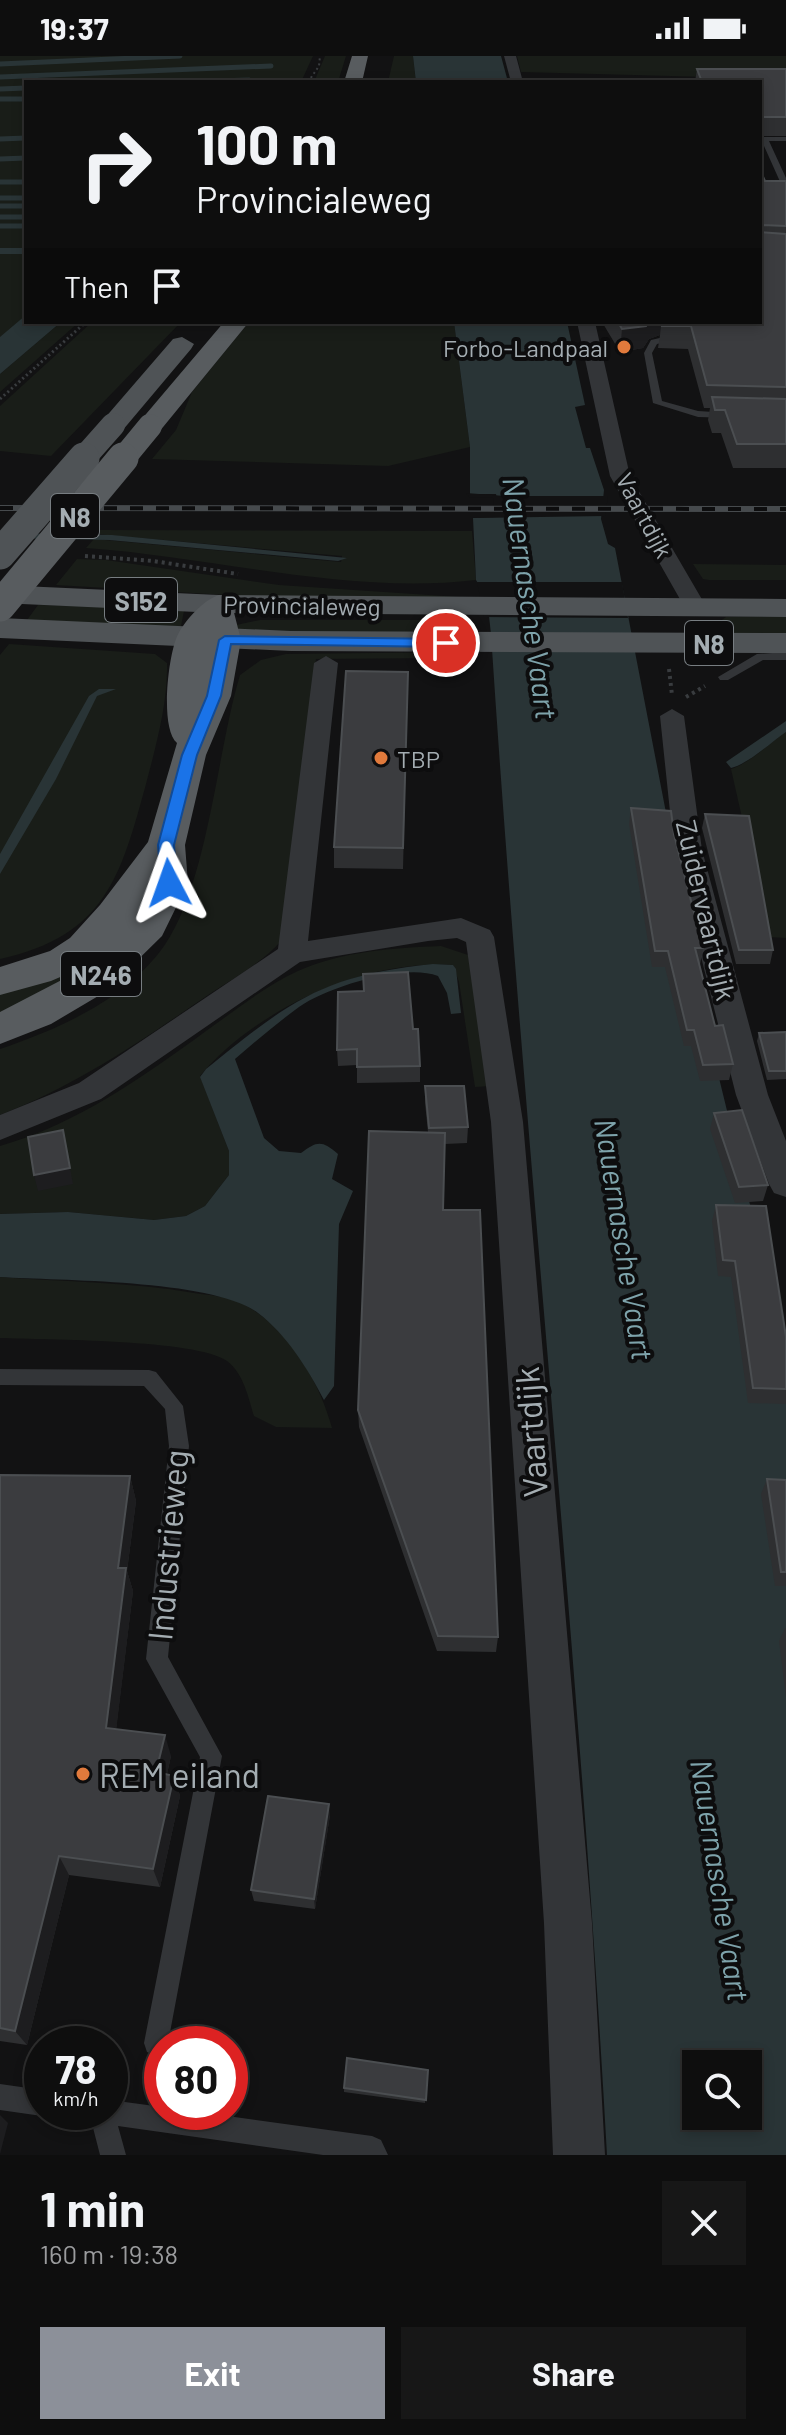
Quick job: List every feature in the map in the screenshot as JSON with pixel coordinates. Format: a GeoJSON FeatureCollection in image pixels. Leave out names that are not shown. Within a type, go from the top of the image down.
{"type":"FeatureCollection","features":[{"type":"Feature","properties":{"kind":"highway"},"geometry":{"type":"LineString","coordinates":[[354,80],[360,56]]}},
{"type":"Feature","properties":{"kind":"highway","name":"N8"},"geometry":{"type":"LineString","coordinates":[[182,344],[200,324]]}},
{"type":"Feature","properties":{"kind":"highway","name":"N8"},"geometry":{"type":"LineString","coordinates":[[0,606],[235,324]]}},
{"type":"Feature","properties":{"kind":"highway"},"geometry":{"type":"LineString","coordinates":[[0,981],[44,970],[91,944],[118,912],[135,879],[166,845],[189,755],[183,701],[209,639],[219,604]]}},
{"type":"Feature","properties":{"kind":"highway","name":"N246"},"geometry":{"type":"LineString","coordinates":[[0,1029],[91,982],[142,936],[169,883],[166,845]]}},
{"type":"Feature","properties":{"kind":"main road","name":"N8"},"geometry":{"type":"LineString","coordinates":[[0,554],[182,344]]}},
{"type":"Feature","properties":{"kind":"main road","name":"Provincialeweg"},"geometry":{"type":"LineString","coordinates":[[0,594],[219,604],[786,608]]}},
{"type":"Feature","properties":{"kind":"main road","name":"Provincialeweg"},"geometry":{"type":"LineString","coordinates":[[0,628],[209,639],[786,643]]}},
{"type":"Feature","properties":{"kind":"street"},"geometry":{"type":"LineString","coordinates":[[510,56],[516,80]]}},
{"type":"Feature","properties":{"kind":"street","name":"Vaartdijk"},"geometry":{"type":"LineString","coordinates":[[586,324],[620,476],[696,608]]}},
{"type":"Feature","properties":{"kind":"street"},"geometry":{"type":"LineString","coordinates":[[0,1128],[90,1091],[277,964],[326,663]]}},
{"type":"Feature","properties":{"kind":"street","name":"Zuidervaartdijk"},"geometry":{"type":"LineString","coordinates":[[672,710],[688,850],[752,1095],[786,1184]]}},
{"type":"Feature","properties":{"kind":"street","name":"Vaartdijk"},"geometry":{"type":"LineString","coordinates":[[277,964],[439,930],[461,928],[480,937],[507,1122],[568,1923],[579,2155]]}},
{"type":"Feature","properties":{"kind":"lane"},"geometry":{"type":"LineString","coordinates":[[786,139],[762,139],[786,186]]}},
{"type":"Feature","properties":{"kind":"lane"},"geometry":{"type":"LineString","coordinates":[[695,337],[654,342],[648,353],[658,403],[698,414],[745,416]]}},
{"type":"Feature","properties":{"kind":"lane"},"geometry":{"type":"LineString","coordinates":[[724,677],[761,657],[786,656]]}},
{"type":"Feature","properties":{"kind":"lane","name":"Industrieweg"},"geometry":{"type":"LineString","coordinates":[[0,1377],[149,1378],[174,1406],[179,1446],[157,1659],[211,1756],[159,2026]]}},
{"type":"Feature","properties":{"kind":"lane"},"geometry":{"type":"LineString","coordinates":[[0,2097],[24,2100]]}},
{"type":"Feature","properties":{"kind":"lane"},"geometry":{"type":"LineString","coordinates":[[128,2115],[372,2149],[375,2155]]}},
{"type":"Feature","properties":{"kind":"lane"},"geometry":{"type":"LineString","coordinates":[[107,2130],[113,2155]]}},
{"type":"Feature","properties":{"kind":"path"},"geometry":{"type":"LineString","coordinates":[[309,80],[319,66],[320,56]]}},
{"type":"Feature","properties":{"kind":"path"},"geometry":{"type":"LineString","coordinates":[[0,399],[84,324]]}},
{"type":"Feature","properties":{"kind":"path","name":"Provincialeweg"},"geometry":{"type":"LineString","coordinates":[[75,555],[153,561],[244,575]]}},
{"type":"Feature","properties":{"kind":"path"},"geometry":{"type":"LineString","coordinates":[[669,661],[672,710],[724,677]]}},
{"type":"Feature","properties":{"kind":"shaded area"},"geometry":{"type":"Polygon","coordinates":[[[0,56],[313,56],[302,80],[24,80],[25,324],[0,368],[0,56]]]}},
{"type":"Feature","properties":{"kind":"shaded area"},"geometry":{"type":"Polygon","coordinates":[[[325,56],[346,56],[339,80],[315,80],[325,56]]]}},
{"type":"Feature","properties":{"kind":"shaded area"},"geometry":{"type":"Polygon","coordinates":[[[394,56],[413,56],[416,80],[388,80],[394,56]]]}},
{"type":"Feature","properties":{"kind":"shaded area"},"geometry":{"type":"Polygon","coordinates":[[[517,56],[786,56],[786,79],[521,72],[517,56]]]}},
{"type":"Feature","properties":{"kind":"shaded area"},"geometry":{"type":"Polygon","coordinates":[[[59,324],[77,324],[0,392],[0,374],[59,324]]]}},
{"type":"Feature","properties":{"kind":"shaded area"},"geometry":{"type":"Polygon","coordinates":[[[90,324],[179,324],[51,456],[0,451],[0,406],[90,324]]]}},
{"type":"Feature","properties":{"kind":"shaded area"},"geometry":{"type":"Polygon","coordinates":[[[247,324],[454,324],[470,447],[388,466],[152,459],[176,430],[192,392],[247,324]]]}},
{"type":"Feature","properties":{"kind":"shaded area"},"geometry":{"type":"Polygon","coordinates":[[[100,530],[472,531],[476,580],[379,583],[330,579],[86,548],[94,539],[341,562],[342,556],[96,534],[100,530]]]}},
{"type":"Feature","properties":{"kind":"shaded area"},"geometry":{"type":"Polygon","coordinates":[[[77,559],[106,560],[279,585],[459,597],[278,598],[56,585],[77,559]]]}},
{"type":"Feature","properties":{"kind":"shaded area"},"geometry":{"type":"Polygon","coordinates":[[[693,564],[786,565],[786,580],[703,579],[693,564]]]}},
{"type":"Feature","properties":{"kind":"shaded area"},"geometry":{"type":"Polygon","coordinates":[[[38,605],[170,607],[184,611],[181,626],[169,628],[27,620],[38,605]]]}},
{"type":"Feature","properties":{"kind":"shaded area"},"geometry":{"type":"Polygon","coordinates":[[[454,616],[455,635],[240,633],[236,625],[260,620],[424,620],[454,616]]]}},
{"type":"Feature","properties":{"kind":"shaded area"},"geometry":{"type":"Polygon","coordinates":[[[786,616],[786,634],[735,634],[715,625],[726,617],[786,616]]]}},
{"type":"Feature","properties":{"kind":"shaded area"},"geometry":{"type":"Polygon","coordinates":[[[9,644],[155,654],[167,663],[167,678],[161,724],[137,817],[117,873],[103,897],[86,918],[64,935],[36,949],[0,959],[0,655],[9,644]]]}},
{"type":"Feature","properties":{"kind":"shaded area"},"geometry":{"type":"Polygon","coordinates":[[[459,652],[440,658],[316,659],[286,935],[250,968],[133,1045],[56,1090],[0,1115],[0,1049],[68,1022],[111,997],[149,965],[179,919],[201,853],[240,675],[261,660],[286,654],[459,652]]]}},
{"type":"Feature","properties":{"kind":"shaded area"},"geometry":{"type":"Polygon","coordinates":[[[786,732],[786,938],[769,937],[731,769],[752,758],[786,732]]]}},
{"type":"Feature","properties":{"kind":"shaded area"},"geometry":{"type":"Polygon","coordinates":[[[441,946],[468,955],[491,1086],[475,1087],[459,982],[453,965],[419,965],[384,970],[314,993],[281,1010],[223,1052],[200,1076],[229,1151],[229,1175],[205,1206],[186,1216],[154,1220],[68,1212],[0,1214],[0,1146],[56,1125],[108,1098],[262,991],[298,971],[350,955],[441,946]]]}},
{"type":"Feature","properties":{"kind":"shaded area"},"geometry":{"type":"Polygon","coordinates":[[[105,947],[67,982],[0,1014],[0,993],[105,947]]]}},
{"type":"Feature","properties":{"kind":"shaded area"},"geometry":{"type":"Polygon","coordinates":[[[0,1277],[146,1287],[236,1301],[270,1323],[298,1354],[318,1391],[332,1428],[276,1427],[254,1416],[238,1372],[227,1361],[210,1354],[154,1345],[0,1338],[0,1277]]]}},
{"type":"Feature","properties":{"kind":"water"},"geometry":{"type":"Polygon","coordinates":[[[413,56],[501,56],[507,80],[416,80],[413,56]]]}},
{"type":"Feature","properties":{"kind":"water"},"geometry":{"type":"Polygon","coordinates":[[[24,317],[24,324],[59,324],[0,374],[0,337],[24,317]]]}},
{"type":"Feature","properties":{"kind":"water","name":"Nauernasche Vaart"},"geometry":{"type":"Polygon","coordinates":[[[454,324],[567,324],[585,405],[575,407],[586,448],[590,448],[604,490],[601,519],[608,544],[615,548],[710,1041],[773,1299],[786,1377],[786,2155],[607,2155],[582,1774],[491,634],[487,598],[476,580],[473,518],[500,517],[496,494],[470,494],[470,447],[454,324]]]}},
{"type":"Feature","properties":{"kind":"water"},"geometry":{"type":"Polygon","coordinates":[[[0,533],[112,535],[347,558],[338,561],[109,540],[0,538],[0,533]]]}},
{"type":"Feature","properties":{"kind":"water"},"geometry":{"type":"Polygon","coordinates":[[[99,689],[116,689],[97,696],[56,779],[0,874],[0,854],[89,696],[99,689]]]}},
{"type":"Feature","properties":{"kind":"water"},"geometry":{"type":"Polygon","coordinates":[[[786,721],[786,732],[752,758],[731,768],[726,762],[786,721]]]}},
{"type":"Feature","properties":{"kind":"water"},"geometry":{"type":"Polygon","coordinates":[[[433,964],[453,965],[456,969],[461,1013],[451,1014],[447,993],[438,976],[406,973],[367,979],[312,999],[235,1059],[264,1138],[279,1151],[301,1153],[316,1144],[328,1146],[338,1154],[332,1179],[353,1191],[339,1224],[334,1386],[324,1400],[303,1364],[278,1331],[258,1313],[236,1302],[207,1294],[135,1284],[0,1277],[0,1214],[68,1212],[154,1220],[186,1216],[205,1206],[229,1175],[229,1151],[200,1077],[206,1069],[261,1025],[310,995],[363,975],[433,964]]]}},
{"type":"Feature","properties":{"kind":"pier"},"geometry":{"type":"Polygon","coordinates":[[[466,493],[608,496],[605,516],[469,518],[473,514],[495,514],[493,498],[469,497],[466,493]]]}},
{"type":"Feature","properties":{"kind":"pier"},"geometry":{"type":"Polygon","coordinates":[[[477,582],[622,582],[628,618],[484,617],[477,582]]]}},
{"type":"Feature","properties":{"kind":"building"},"geometry":{"type":"Polygon","coordinates":[[[697,69],[786,69],[786,117],[762,117],[762,80],[701,80],[697,69]]]}},
{"type":"Feature","properties":{"kind":"building"},"geometry":{"type":"Polygon","coordinates":[[[762,174],[765,181],[786,181],[786,226],[762,227],[762,174]]]}},
{"type":"Feature","properties":{"kind":"building"},"geometry":{"type":"Polygon","coordinates":[[[762,232],[786,234],[786,387],[707,385],[691,326],[661,326],[762,324],[762,232]]]}},
{"type":"Feature","properties":{"kind":"building"},"geometry":{"type":"Polygon","coordinates":[[[619,324],[647,324],[646,326],[622,329],[619,324]]]}},
{"type":"Feature","properties":{"kind":"building"},"geometry":{"type":"Polygon","coordinates":[[[712,397],[786,399],[786,444],[737,444],[725,410],[715,410],[712,397]]]}},
{"type":"Feature","properties":{"kind":"building"},"geometry":{"type":"Polygon","coordinates":[[[346,671],[408,672],[403,848],[334,847],[346,671]]]}},
{"type":"Feature","properties":{"kind":"building"},"geometry":{"type":"Polygon","coordinates":[[[631,808],[671,811],[703,948],[695,948],[715,1026],[723,1025],[733,1064],[703,1065],[694,1030],[687,1030],[668,951],[655,951],[631,808]]]}},
{"type":"Feature","properties":{"kind":"building"},"geometry":{"type":"Polygon","coordinates":[[[705,814],[749,816],[773,950],[739,950],[705,814]]]}},
{"type":"Feature","properties":{"kind":"building"},"geometry":{"type":"Polygon","coordinates":[[[408,972],[413,1029],[418,1029],[420,1066],[357,1067],[357,1049],[337,1050],[338,992],[364,991],[363,974],[408,972]]]}},
{"type":"Feature","properties":{"kind":"building"},"geometry":{"type":"Polygon","coordinates":[[[786,1032],[786,1071],[769,1071],[759,1033],[786,1032]]]}},
{"type":"Feature","properties":{"kind":"building"},"geometry":{"type":"Polygon","coordinates":[[[425,1086],[464,1086],[468,1127],[429,1128],[425,1086]]]}},
{"type":"Feature","properties":{"kind":"building"},"geometry":{"type":"Polygon","coordinates":[[[742,1110],[768,1185],[739,1187],[714,1113],[742,1110]]]}},
{"type":"Feature","properties":{"kind":"building"},"geometry":{"type":"Polygon","coordinates":[[[63,1130],[70,1168],[34,1175],[28,1137],[63,1130]]]}},
{"type":"Feature","properties":{"kind":"building"},"geometry":{"type":"Polygon","coordinates":[[[369,1131],[445,1133],[443,1210],[480,1210],[498,1637],[438,1636],[358,1410],[369,1131]]]}},
{"type":"Feature","properties":{"kind":"building"},"geometry":{"type":"Polygon","coordinates":[[[716,1205],[766,1206],[786,1337],[786,1389],[753,1388],[735,1261],[723,1260],[716,1205]]]}},
{"type":"Feature","properties":{"kind":"building","name":"REM eiland"},"geometry":{"type":"Polygon","coordinates":[[[0,1475],[130,1476],[118,1568],[126,1568],[106,1728],[165,1735],[156,1772],[174,1776],[153,1869],[59,1856],[15,2031],[0,2028],[0,1475]]]}},
{"type":"Feature","properties":{"kind":"building"},"geometry":{"type":"Polygon","coordinates":[[[767,1479],[786,1480],[786,1572],[781,1572],[767,1479]]]}},
{"type":"Feature","properties":{"kind":"building"},"geometry":{"type":"Polygon","coordinates":[[[268,1796],[329,1804],[314,1899],[251,1890],[268,1796]]]}},
{"type":"Feature","properties":{"kind":"building"},"geometry":{"type":"Polygon","coordinates":[[[347,2058],[428,2070],[426,2100],[344,2088],[347,2058]]]}},
{"type":"Feature","properties":{"kind":"waterway"},"geometry":{"type":"LineString","coordinates":[[0,64],[180,56]]}},
{"type":"Feature","properties":{"kind":"waterway"},"geometry":{"type":"LineString","coordinates":[[0,77],[271,66]]}},
{"type":"Feature","properties":{"kind":"waterway"},"geometry":{"type":"LineString","coordinates":[[0,89],[24,88]]}},
{"type":"Feature","properties":{"kind":"waterway"},"geometry":{"type":"LineString","coordinates":[[0,99],[24,99]]}},
{"type":"Feature","properties":{"kind":"waterway"},"geometry":{"type":"LineString","coordinates":[[0,139],[24,138]]}},
{"type":"Feature","properties":{"kind":"waterway"},"geometry":{"type":"LineString","coordinates":[[0,159],[24,158]]}},
{"type":"Feature","properties":{"kind":"waterway"},"geometry":{"type":"LineString","coordinates":[[0,182],[24,182]]}},
{"type":"Feature","properties":{"kind":"waterway"},"geometry":{"type":"LineString","coordinates":[[0,198],[24,198]]}},
{"type":"Feature","properties":{"kind":"waterway"},"geometry":{"type":"LineString","coordinates":[[0,206],[24,206]]}},
{"type":"Feature","properties":{"kind":"waterway"},"geometry":{"type":"LineString","coordinates":[[0,217],[24,217]]}},
{"type":"Feature","properties":{"kind":"waterway"},"geometry":{"type":"LineString","coordinates":[[0,226],[24,226]]}},
{"type":"Feature","properties":{"kind":"waterway"},"geometry":{"type":"LineString","coordinates":[[0,251],[24,251]]}},
{"type":"Feature","properties":{"kind":"railway"},"geometry":{"type":"LineString","coordinates":[[0,508],[786,509]]}},
{"type":"Feature","properties":{"kind":"place","name":"Forbo-Landpaal"},"geometry":{"type":"Point","coordinates":[624,347]}},
{"type":"Feature","properties":{"kind":"place","name":"TBP"},"geometry":{"type":"Point","coordinates":[381,758]}},
{"type":"Feature","properties":{"kind":"place","name":"REM eiland"},"geometry":{"type":"Point","coordinates":[83,1774]}},
{"type":"Feature","properties":{"kind":"route"},"geometry":{"type":"LineString","coordinates":[[169,883],[166,845],[189,755],[214,696],[225,640],[446,643]]}}]}
